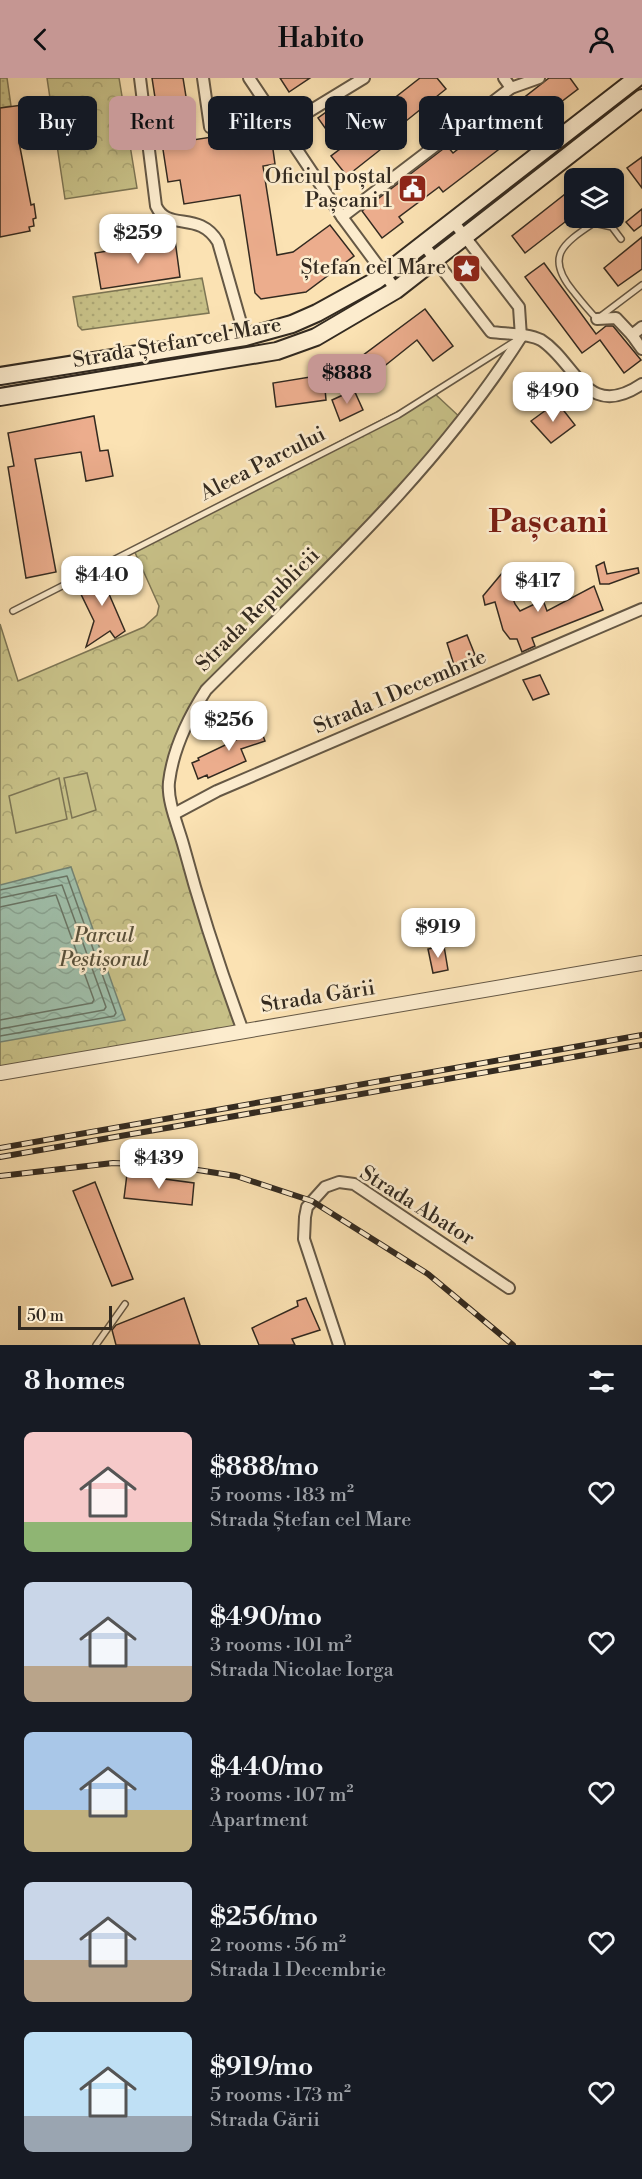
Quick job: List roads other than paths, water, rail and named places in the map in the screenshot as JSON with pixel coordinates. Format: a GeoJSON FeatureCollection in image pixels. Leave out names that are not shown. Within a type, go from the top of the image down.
{"type":"FeatureCollection","features":[{"type":"Feature","properties":{"kind":"main road","name":"Strada Ștefan cel Mare"},"geometry":{"type":"LineString","coordinates":[[0,376],[245,337],[309,317],[348,298],[384,274],[637,78]]}},
{"type":"Feature","properties":{"kind":"main road","name":"Strada Ștefan cel Mare"},"geometry":{"type":"LineString","coordinates":[[0,397],[277,351],[325,333],[396,290],[642,98]]}},
{"type":"Feature","properties":{"kind":"main road"},"geometry":{"type":"LineString","coordinates":[[127,355],[131,375]]}},
{"type":"Feature","properties":{"kind":"street"},"geometry":{"type":"LineString","coordinates":[[140,78],[159,213],[169,219],[198,224],[211,230],[218,242],[245,337]]}},
{"type":"Feature","properties":{"kind":"street"},"geometry":{"type":"LineString","coordinates":[[203,78],[208,114]]}},
{"type":"Feature","properties":{"kind":"street"},"geometry":{"type":"LineString","coordinates":[[249,78],[261,96]]}},
{"type":"Feature","properties":{"kind":"street"},"geometry":{"type":"LineString","coordinates":[[313,109],[364,78]]}},
{"type":"Feature","properties":{"kind":"street"},"geometry":{"type":"LineString","coordinates":[[504,78],[511,88]]}},
{"type":"Feature","properties":{"kind":"street"},"geometry":{"type":"LineString","coordinates":[[342,217],[511,88],[539,78]]}},
{"type":"Feature","properties":{"kind":"street"},"geometry":{"type":"LineString","coordinates":[[297,150],[342,217],[396,290]]}},
{"type":"Feature","properties":{"kind":"street"},"geometry":{"type":"LineString","coordinates":[[452,220],[519,307],[521,336]]}},
{"type":"Feature","properties":{"kind":"street"},"geometry":{"type":"LineString","coordinates":[[423,244],[491,332],[540,340],[551,348],[579,381],[603,395],[623,393],[642,384]]}},
{"type":"Feature","properties":{"kind":"street"},"geometry":{"type":"LineString","coordinates":[[597,319],[616,318],[642,349]]}},
{"type":"Feature","properties":{"kind":"street"},"geometry":{"type":"LineString","coordinates":[[632,335],[642,327]]}},
{"type":"Feature","properties":{"kind":"street","name":"Strada Republicii"},"geometry":{"type":"LineString","coordinates":[[243,1031],[206,927],[174,814],[169,784],[178,745],[190,716],[206,690],[397,499],[464,421],[521,336]]}},
{"type":"Feature","properties":{"kind":"street","name":"Strada 1 Decembrie"},"geometry":{"type":"LineString","coordinates":[[174,814],[217,791],[642,609]]}},
{"type":"Feature","properties":{"kind":"street","name":"Strada Gării"},"geometry":{"type":"LineString","coordinates":[[0,1073],[642,963]]}},
{"type":"Feature","properties":{"kind":"street","name":"Strada Abator"},"geometry":{"type":"LineString","coordinates":[[339,1345],[304,1232],[308,1207],[325,1187],[339,1182],[354,1184],[509,1288]]}},
{"type":"Feature","properties":{"kind":"lane"},"geometry":{"type":"LineString","coordinates":[[621,239],[612,227],[594,223],[563,248],[558,257],[561,276],[597,319],[642,285]]}},
{"type":"Feature","properties":{"kind":"lane","name":"Aleea Parcului"},"geometry":{"type":"LineString","coordinates":[[13,611],[398,415],[521,336]]}},
{"type":"Feature","properties":{"kind":"lane"},"geometry":{"type":"LineString","coordinates":[[96,1345],[125,1304]]}},
{"type":"Feature","properties":{"kind":"water"},"geometry":{"type":"Polygon","coordinates":[[[71,867],[125,1020],[0,1042],[0,885],[71,867]]]}},
{"type":"Feature","properties":{"kind":"railway"},"geometry":{"type":"LineString","coordinates":[[0,1148],[642,1035]]}},
{"type":"Feature","properties":{"kind":"railway"},"geometry":{"type":"LineString","coordinates":[[0,1157],[642,1045]]}},
{"type":"Feature","properties":{"kind":"railway"},"geometry":{"type":"LineString","coordinates":[[0,1176],[113,1163],[172,1166],[236,1176],[312,1201],[428,1274],[513,1345]]}},
{"type":"Feature","properties":{"kind":"place","name":"Oficiul poștal Pașcani 1"},"geometry":{"type":"Point","coordinates":[413,189]}},
{"type":"Feature","properties":{"kind":"place","name":"Ștefan cel Mare"},"geometry":{"type":"Point","coordinates":[467,268]}},
{"type":"Feature","properties":{"kind":"district","name":"Pașcani"},"geometry":{"type":"Point","coordinates":[548,522]}},
{"type":"Feature","properties":{"kind":"park label","name":"Parcul Peștișorul"},"geometry":{"type":"Point","coordinates":[104,948]}}]}
